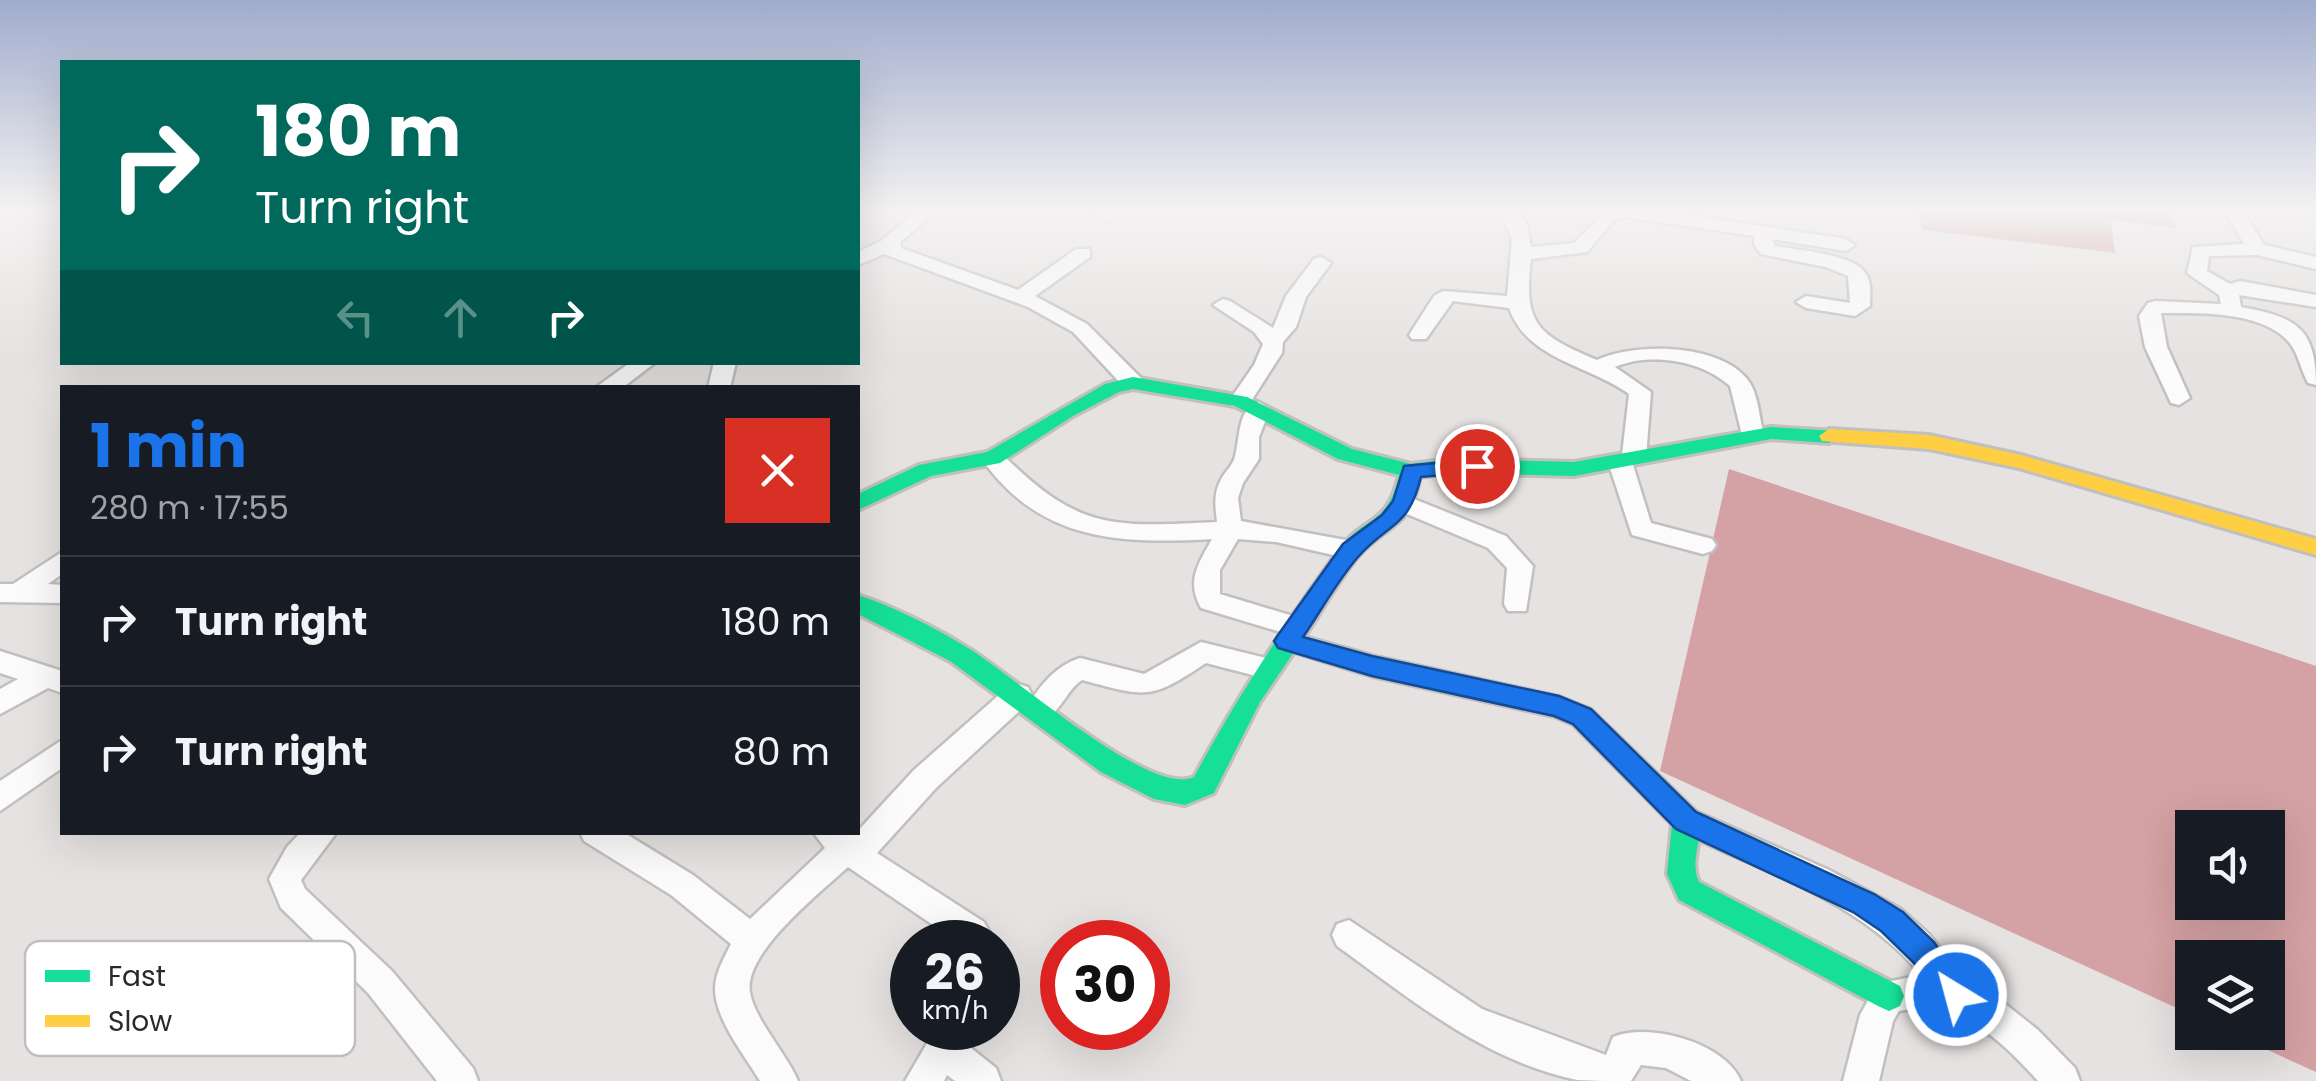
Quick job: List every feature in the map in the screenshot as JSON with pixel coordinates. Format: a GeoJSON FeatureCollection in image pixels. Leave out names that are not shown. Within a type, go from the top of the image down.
{"type":"FeatureCollection","features":[{"type":"Feature","properties":{"kind":"street"},"geometry":{"type":"LineString","coordinates":[[918,261],[1022,296],[1080,328],[1132,383]]}},
{"type":"Feature","properties":{"kind":"street"},"geometry":{"type":"LineString","coordinates":[[1022,296],[1071,261]]}},
{"type":"Feature","properties":{"kind":"street"},"geometry":{"type":"LineString","coordinates":[[1523,261],[1517,303],[1520,314],[1547,346],[1627,380],[1640,392],[1641,406],[1627,460],[1641,529],[1702,545]]}},
{"type":"Feature","properties":{"kind":"street"},"geometry":{"type":"LineString","coordinates":[[1806,302],[1855,310],[1860,306],[1855,271],[1815,261]]}},
{"type":"Feature","properties":{"kind":"street"},"geometry":{"type":"LineString","coordinates":[[2199,261],[2198,273],[2230,302],[2284,327],[2298,338],[2316,378]]}},
{"type":"Feature","properties":{"kind":"street"},"geometry":{"type":"LineString","coordinates":[[1274,339],[1286,327],[1296,296],[1321,263]]}},
{"type":"Feature","properties":{"kind":"street"},"geometry":{"type":"LineString","coordinates":[[2179,398],[2156,347],[2148,316],[2154,307],[2230,302],[2256,288],[2316,301]]}},
{"type":"Feature","properties":{"kind":"street"},"geometry":{"type":"LineString","coordinates":[[1419,335],[1441,300],[1450,295],[1517,303]]}},
{"type":"Feature","properties":{"kind":"street"},"geometry":{"type":"LineString","coordinates":[[1224,305],[1268,329],[1274,339],[1273,351],[1250,405],[1247,460],[1231,482],[1226,498],[1230,530],[1207,570],[1205,592],[1210,601],[1372,666],[1559,706],[1582,717],[1686,820],[1864,903],[1924,952],[1956,995]]}},
{"type":"Feature","properties":{"kind":"street"},"geometry":{"type":"LineString","coordinates":[[1597,368],[1616,358],[1650,353],[1726,371],[1744,392],[1746,418],[1754,436]]}},
{"type":"Feature","properties":{"kind":"street"},"geometry":{"type":"LineString","coordinates":[[611,385],[641,365]]}},
{"type":"Feature","properties":{"kind":"street"},"geometry":{"type":"LineString","coordinates":[[860,502],[926,470],[993,458],[1019,446],[1066,412],[1112,388],[1132,383],[1250,405],[1346,454],[1412,471],[1464,466],[1574,469],[1754,436],[1874,436],[1988,453],[2316,548]]}},
{"type":"Feature","properties":{"kind":"street"},"geometry":{"type":"LineString","coordinates":[[993,458],[1035,500],[1056,514],[1082,522],[1145,533],[1259,531],[1351,550]]}},
{"type":"Feature","properties":{"kind":"street"},"geometry":{"type":"LineString","coordinates":[[860,605],[959,654],[1110,764],[1164,792],[1185,794],[1204,784],[1268,668],[1351,550],[1390,520],[1404,503],[1412,471]]}},
{"type":"Feature","properties":{"kind":"street"},"geometry":{"type":"LineString","coordinates":[[1404,503],[1497,542],[1510,552],[1520,566],[1517,604]]}},
{"type":"Feature","properties":{"kind":"street"},"geometry":{"type":"LineString","coordinates":[[9,593],[60,562]]}},
{"type":"Feature","properties":{"kind":"street"},"geometry":{"type":"LineString","coordinates":[[9,593],[60,594]]}},
{"type":"Feature","properties":{"kind":"street"},"geometry":{"type":"LineString","coordinates":[[860,832],[1029,702],[1080,669],[1144,685],[1159,680],[1200,652],[1216,652],[1268,668]]}},
{"type":"Feature","properties":{"kind":"street"},"geometry":{"type":"LineString","coordinates":[[0,662],[54,679]]}},
{"type":"Feature","properties":{"kind":"street"},"geometry":{"type":"LineString","coordinates":[[0,703],[54,679]]}},
{"type":"Feature","properties":{"kind":"street"},"geometry":{"type":"LineString","coordinates":[[0,798],[60,753]]}},
{"type":"Feature","properties":{"kind":"street"},"geometry":{"type":"LineString","coordinates":[[1686,820],[1688,836],[1676,869],[1678,881],[1689,892],[1889,996],[1918,988],[1956,995],[2022,1036],[2062,1081]]}},
{"type":"Feature","properties":{"kind":"street"},"geometry":{"type":"LineString","coordinates":[[319,835],[298,857],[285,879],[292,898],[337,941]]}},
{"type":"Feature","properties":{"kind":"street"},"geometry":{"type":"LineString","coordinates":[[600,835],[682,885],[752,941]]}},
{"type":"Feature","properties":{"kind":"street"},"geometry":{"type":"LineString","coordinates":[[780,1081],[732,992],[736,969],[752,941],[843,846],[953,920]]}},
{"type":"Feature","properties":{"kind":"street"},"geometry":{"type":"LineString","coordinates":[[1349,935],[1470,1021],[1506,1038],[1613,1078],[1626,1049],[1654,1044],[1694,1062],[1723,1081]]}},
{"type":"Feature","properties":{"kind":"street"},"geometry":{"type":"LineString","coordinates":[[355,958],[380,982],[460,1081]]}},
{"type":"Feature","properties":{"kind":"street"},"geometry":{"type":"LineString","coordinates":[[1861,1081],[1878,1015],[1889,996]]}},
{"type":"Feature","properties":{"kind":"street"},"geometry":{"type":"LineString","coordinates":[[924,1081],[943,1050]]}},
{"type":"Feature","properties":{"kind":"street"},"geometry":{"type":"LineString","coordinates":[[959,1050],[983,1081]]}},
{"type":"Feature","properties":{"kind":"shaded area"},"geometry":{"type":"Polygon","coordinates":[[[1729,469],[2316,666],[2316,1072],[2267,1050],[2285,1050],[2285,940],[2175,940],[2175,1007],[1660,771],[1729,469]]]}},
{"type":"Feature","properties":{"kind":"traffic: fast"},"geometry":{"type":"LineString","coordinates":[[860,502],[926,470],[993,458],[1066,412],[1112,388],[1133,383],[1240,401],[1345,454],[1411,471],[1450,466],[1574,469],[1771,433],[1829,436]]}},
{"type":"Feature","properties":{"kind":"traffic: fast"},"geometry":{"type":"LineString","coordinates":[[860,605],[959,654],[1110,764],[1164,791],[1185,794],[1204,785],[1251,696],[1351,550],[1390,520],[1404,503],[1411,471]]}},
{"type":"Feature","properties":{"kind":"traffic: fast"},"geometry":{"type":"LineString","coordinates":[[1286,641],[1372,666],[1559,707],[1582,717],[1686,820],[1680,866],[1689,891],[1889,996]]}},
{"type":"Feature","properties":{"kind":"traffic: slow"},"geometry":{"type":"LineString","coordinates":[[1829,436],[1929,442],[2021,462],[2316,547]]}},
{"type":"Feature","properties":{"kind":"route"},"geometry":{"type":"LineString","coordinates":[[1477,466],[1412,471],[1404,503],[1390,520],[1351,550],[1286,641],[1372,666],[1559,706],[1582,717],[1686,820],[1864,903],[1924,952],[1956,995]]}}]}
